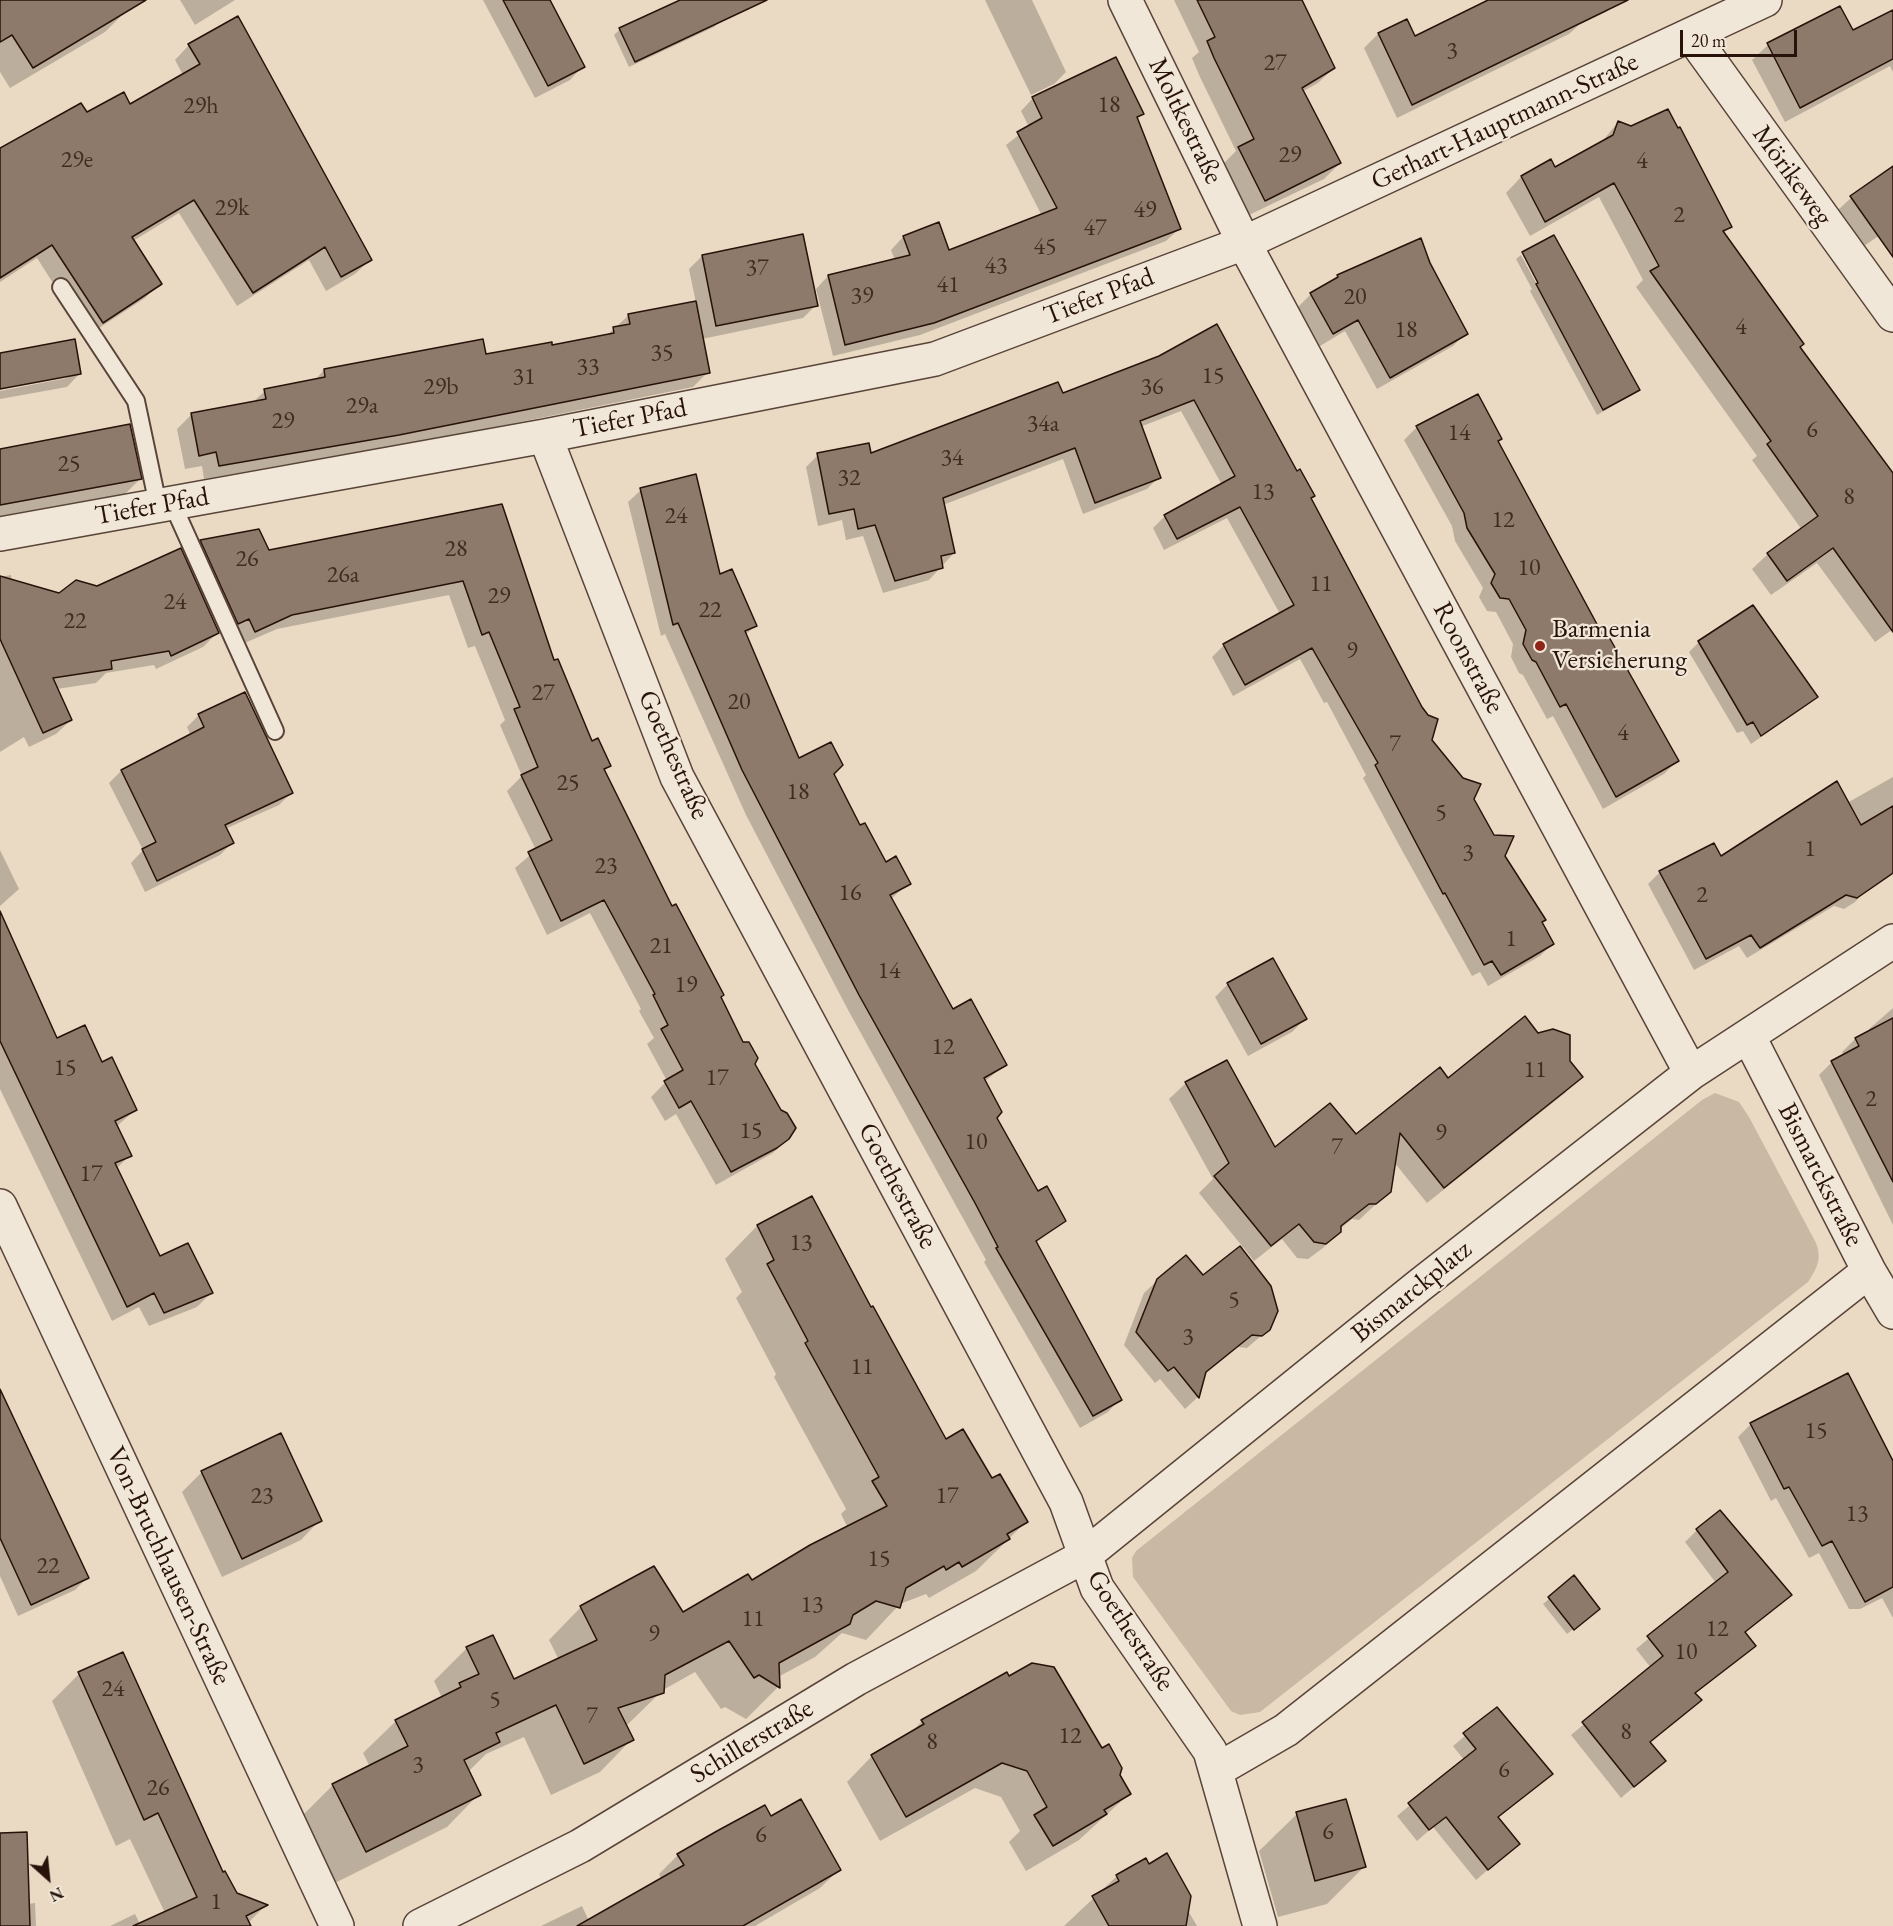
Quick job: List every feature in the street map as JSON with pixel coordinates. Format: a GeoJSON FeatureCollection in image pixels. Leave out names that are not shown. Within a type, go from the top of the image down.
{"type":"FeatureCollection","features":[{"type":"Feature","properties":{"kind":"street","name":"Moltkestraße"},"geometry":{"type":"LineString","coordinates":[[1125,0],[1244,243]]}},
{"type":"Feature","properties":{"kind":"street","name":"Gerhart-Hauptmann-Straße"},"geometry":{"type":"LineString","coordinates":[[1244,243],[1765,0]]}},
{"type":"Feature","properties":{"kind":"street","name":"Mörikeweg"},"geometry":{"type":"LineString","coordinates":[[1692,36],[1893,315]]}},
{"type":"Feature","properties":{"kind":"street","name":"Tiefer Pfad"},"geometry":{"type":"LineString","coordinates":[[0,534],[545,436],[935,359],[1244,243]]}},
{"type":"Feature","properties":{"kind":"street","name":"Roonstraße"},"geometry":{"type":"LineString","coordinates":[[1244,243],[1691,1073]]}},
{"type":"Feature","properties":{"kind":"street","name":"Goethestraße"},"geometry":{"type":"LineString","coordinates":[[545,436],[677,777],[1066,1502],[1083,1557],[1096,1588],[1210,1751],[1260,1926]]}},
{"type":"Feature","properties":{"kind":"street","name":"Bismarckplatz"},"geometry":{"type":"LineString","coordinates":[[1083,1557],[1420,1285],[1691,1073],[1893,941]]}},
{"type":"Feature","properties":{"kind":"street","name":"Bismarckstraße"},"geometry":{"type":"LineString","coordinates":[[1749,1037],[1893,1312]]}},
{"type":"Feature","properties":{"kind":"street","name":"Von-Bruchhausen-Straße"},"geometry":{"type":"LineString","coordinates":[[0,1206],[336,1926]]}},
{"type":"Feature","properties":{"kind":"street"},"geometry":{"type":"LineString","coordinates":[[1217,1770],[1286,1730],[1869,1270]]}},
{"type":"Feature","properties":{"kind":"street","name":"Schillerstraße"},"geometry":{"type":"LineString","coordinates":[[420,1926],[580,1846],[856,1679],[1083,1557]]}},
{"type":"Feature","properties":{"kind":"lane"},"geometry":{"type":"LineString","coordinates":[[61,287],[136,401],[165,504],[275,731]]}},
{"type":"Feature","properties":{"kind":"shaded area"},"geometry":{"type":"Polygon","coordinates":[[[1715,1093],[1739,1102],[1816,1243],[1819,1254],[1818,1263],[1808,1282],[1260,1712],[1240,1715],[1231,1711],[1133,1577],[1132,1558],[1136,1551],[1702,1100],[1715,1093]]]}},
{"type":"Feature","properties":{"kind":"building"},"geometry":{"type":"Polygon","coordinates":[[[0,0],[146,0],[33,68],[12,35],[0,42],[0,0]]]}},
{"type":"Feature","properties":{"kind":"building"},"geometry":{"type":"Polygon","coordinates":[[[503,0],[550,0],[585,67],[548,86],[503,0]]]}},
{"type":"Feature","properties":{"kind":"building"},"geometry":{"type":"Polygon","coordinates":[[[680,0],[767,0],[635,62],[619,28],[680,0]]]}},
{"type":"Feature","properties":{"kind":"building"},"geometry":{"type":"Polygon","coordinates":[[[1197,0],[1302,0],[1335,68],[1302,88],[1341,163],[1265,201],[1238,147],[1254,139],[1207,41],[1215,37],[1197,0]]]}},
{"type":"Feature","properties":{"kind":"building"},"geometry":{"type":"Polygon","coordinates":[[[1488,0],[1628,0],[1412,105],[1378,33],[1407,19],[1415,36],[1488,0]]]}},
{"type":"Feature","properties":{"kind":"building"},"geometry":{"type":"Polygon","coordinates":[[[1840,6],[1853,30],[1893,10],[1893,59],[1800,108],[1767,43],[1840,6]]]}},
{"type":"Feature","properties":{"kind":"building"},"geometry":{"type":"Polygon","coordinates":[[[238,16],[372,260],[341,277],[325,247],[253,293],[194,200],[132,237],[162,284],[103,323],[52,245],[0,278],[0,148],[81,103],[87,112],[124,92],[130,104],[200,64],[188,44],[238,16]]]}},
{"type":"Feature","properties":{"kind":"building"},"geometry":{"type":"Polygon","coordinates":[[[1116,57],[1144,114],[1137,117],[1181,229],[934,323],[845,345],[828,275],[910,255],[903,236],[939,222],[949,250],[1057,208],[1017,132],[1042,118],[1032,97],[1116,57]]]}},
{"type":"Feature","properties":{"kind":"building"},"geometry":{"type":"Polygon","coordinates":[[[1668,109],[1678,128],[1680,127],[1732,227],[1723,231],[1804,344],[1800,347],[1893,473],[1893,632],[1833,548],[1787,581],[1767,553],[1818,516],[1767,444],[1771,441],[1650,271],[1659,266],[1614,183],[1545,222],[1521,176],[1551,159],[1555,167],[1613,135],[1618,121],[1631,126],[1668,109]]]}},
{"type":"Feature","properties":{"kind":"building"},"geometry":{"type":"Polygon","coordinates":[[[1893,166],[1893,257],[1850,196],[1893,166]]]}},
{"type":"Feature","properties":{"kind":"building"},"geometry":{"type":"Polygon","coordinates":[[[803,234],[818,306],[716,326],[702,255],[803,234]]]}},
{"type":"Feature","properties":{"kind":"building"},"geometry":{"type":"Polygon","coordinates":[[[1554,235],[1640,390],[1603,410],[1536,284],[1538,283],[1522,252],[1554,235]]]}},
{"type":"Feature","properties":{"kind":"building"},"geometry":{"type":"Polygon","coordinates":[[[1421,238],[1430,263],[1468,334],[1390,378],[1358,320],[1333,334],[1310,293],[1338,277],[1337,275],[1421,238]]]}},
{"type":"Feature","properties":{"kind":"building"},"geometry":{"type":"Polygon","coordinates":[[[696,301],[710,373],[399,435],[219,466],[216,452],[199,456],[191,413],[266,399],[264,389],[325,377],[324,369],[483,339],[486,354],[552,342],[552,345],[614,333],[613,327],[630,324],[628,314],[696,301]]]}},
{"type":"Feature","properties":{"kind":"building"},"geometry":{"type":"Polygon","coordinates":[[[1217,324],[1297,471],[1300,469],[1315,496],[1311,498],[1422,707],[1428,715],[1438,719],[1432,740],[1463,778],[1481,784],[1474,799],[1494,835],[1514,836],[1505,856],[1546,920],[1542,922],[1554,944],[1501,975],[1492,961],[1484,965],[1445,893],[1443,894],[1375,765],[1378,763],[1312,648],[1245,685],[1234,665],[1223,644],[1294,605],[1240,507],[1177,539],[1164,515],[1235,476],[1194,400],[1140,421],[1161,478],[1095,503],[1075,448],[943,498],[955,553],[941,556],[943,568],[895,581],[875,525],[858,529],[854,509],[829,514],[817,453],[869,443],[871,453],[1058,382],[1063,393],[1159,356],[1217,324]]]}},
{"type":"Feature","properties":{"kind":"building"},"geometry":{"type":"Polygon","coordinates":[[[75,339],[81,374],[0,389],[0,353],[75,339]]]}},
{"type":"Feature","properties":{"kind":"building"},"geometry":{"type":"Polygon","coordinates":[[[1478,394],[1502,439],[1498,441],[1605,639],[1609,637],[1679,761],[1616,797],[1566,704],[1560,707],[1536,662],[1532,660],[1523,644],[1526,630],[1509,599],[1500,598],[1491,583],[1495,574],[1467,528],[1464,513],[1416,426],[1478,394]]]}},
{"type":"Feature","properties":{"kind":"building"},"geometry":{"type":"Polygon","coordinates":[[[130,424],[142,479],[0,505],[0,449],[130,424]]]}},
{"type":"Feature","properties":{"kind":"building"},"geometry":{"type":"Polygon","coordinates":[[[696,474],[720,574],[732,569],[757,626],[745,631],[799,758],[831,742],[843,765],[834,774],[860,825],[865,823],[886,862],[896,856],[911,884],[890,895],[953,1009],[971,999],[1007,1065],[984,1078],[1002,1112],[997,1118],[1038,1191],[1047,1186],[1066,1221],[1036,1241],[1122,1400],[1093,1416],[996,1248],[998,1247],[975,1203],[859,995],[742,770],[678,623],[673,625],[640,488],[696,474]]]}},
{"type":"Feature","properties":{"kind":"building"},"geometry":{"type":"Polygon","coordinates":[[[502,504],[554,660],[558,659],[592,741],[598,738],[611,766],[604,769],[672,906],[676,904],[724,995],[721,997],[743,1042],[749,1042],[758,1058],[755,1064],[781,1110],[787,1113],[796,1128],[789,1139],[777,1148],[731,1172],[691,1101],[679,1108],[664,1081],[683,1070],[661,1029],[668,1025],[653,995],[655,994],[604,900],[561,921],[528,852],[552,840],[521,775],[538,767],[514,709],[520,707],[489,632],[482,635],[463,581],[292,615],[255,632],[249,619],[238,624],[200,540],[259,529],[269,550],[502,504]]]}},
{"type":"Feature","properties":{"kind":"building"},"geometry":{"type":"Polygon","coordinates":[[[181,548],[219,633],[171,656],[169,651],[111,661],[112,669],[53,678],[72,720],[43,733],[0,639],[0,576],[59,593],[76,580],[97,586],[181,548]]]}},
{"type":"Feature","properties":{"kind":"building"},"geometry":{"type":"Polygon","coordinates":[[[1753,605],[1818,697],[1761,736],[1753,722],[1747,725],[1698,641],[1753,605]]]}},
{"type":"Feature","properties":{"kind":"building"},"geometry":{"type":"Polygon","coordinates":[[[245,692],[293,793],[225,825],[234,843],[157,881],[142,849],[156,842],[121,770],[204,727],[198,714],[245,692]]]}},
{"type":"Feature","properties":{"kind":"building"},"geometry":{"type":"Polygon","coordinates":[[[1837,781],[1861,825],[1893,806],[1893,873],[1857,898],[1846,895],[1760,948],[1751,935],[1706,959],[1659,871],[1714,843],[1721,856],[1837,781]]]}},
{"type":"Feature","properties":{"kind":"building"},"geometry":{"type":"Polygon","coordinates":[[[0,911],[57,1038],[85,1025],[102,1062],[112,1057],[137,1110],[115,1121],[132,1156],[115,1163],[160,1256],[188,1243],[213,1293],[164,1313],[154,1293],[127,1307],[0,1041],[0,911]]]}},
{"type":"Feature","properties":{"kind":"building"},"geometry":{"type":"Polygon","coordinates":[[[1273,958],[1307,1019],[1261,1044],[1227,983],[1273,958]]]}},
{"type":"Feature","properties":{"kind":"building"},"geometry":{"type":"Polygon","coordinates":[[[1525,1016],[1538,1033],[1553,1029],[1570,1035],[1570,1061],[1583,1077],[1444,1188],[1400,1133],[1391,1192],[1376,1204],[1369,1204],[1341,1226],[1341,1232],[1326,1244],[1314,1242],[1299,1224],[1271,1246],[1214,1176],[1229,1163],[1185,1082],[1227,1060],[1275,1147],[1330,1103],[1356,1134],[1440,1067],[1448,1078],[1525,1016]]]}},
{"type":"Feature","properties":{"kind":"building"},"geometry":{"type":"Polygon","coordinates":[[[1893,1018],[1893,1182],[1831,1061],[1859,1046],[1855,1038],[1893,1018]]]}},
{"type":"Feature","properties":{"kind":"building"},"geometry":{"type":"Polygon","coordinates":[[[812,1196],[871,1307],[873,1306],[946,1439],[963,1429],[992,1478],[1000,1474],[1028,1522],[1007,1534],[1010,1539],[962,1567],[959,1562],[946,1570],[944,1566],[906,1588],[900,1608],[876,1601],[853,1615],[850,1624],[779,1663],[780,1688],[759,1675],[754,1678],[729,1641],[665,1675],[664,1693],[618,1708],[634,1740],[584,1764],[556,1705],[496,1733],[500,1742],[464,1760],[481,1795],[366,1852],[332,1784],[408,1746],[395,1720],[461,1687],[459,1683],[479,1674],[466,1647],[493,1635],[514,1679],[597,1640],[580,1606],[654,1566],[683,1612],[748,1574],[752,1580],[810,1545],[887,1506],[872,1481],[879,1477],[805,1343],[808,1341],[767,1264],[774,1260],[757,1225],[812,1196]]]}},
{"type":"Feature","properties":{"kind":"building"},"geometry":{"type":"Polygon","coordinates":[[[1240,1246],[1271,1286],[1278,1311],[1270,1330],[1262,1336],[1252,1335],[1206,1372],[1199,1398],[1174,1367],[1168,1371],[1136,1332],[1157,1279],[1186,1255],[1203,1275],[1240,1246]]]}},
{"type":"Feature","properties":{"kind":"building"},"geometry":{"type":"Polygon","coordinates":[[[1848,1373],[1893,1461],[1893,1587],[1865,1602],[1832,1541],[1822,1546],[1789,1487],[1784,1489],[1750,1423],[1848,1373]]]}},
{"type":"Feature","properties":{"kind":"building"},"geometry":{"type":"Polygon","coordinates":[[[0,1389],[89,1578],[31,1605],[0,1538],[0,1389]]]}},
{"type":"Feature","properties":{"kind":"building"},"geometry":{"type":"Polygon","coordinates":[[[281,1433],[322,1521],[242,1559],[201,1471],[281,1433]]]}},
{"type":"Feature","properties":{"kind":"building"},"geometry":{"type":"Polygon","coordinates":[[[1720,1510],[1792,1595],[1745,1632],[1756,1646],[1695,1693],[1702,1700],[1650,1742],[1666,1761],[1634,1787],[1582,1722],[1663,1656],[1647,1636],[1728,1572],[1696,1529],[1720,1510]]]}},
{"type":"Feature","properties":{"kind":"building"},"geometry":{"type":"Polygon","coordinates":[[[1574,1575],[1600,1609],[1574,1630],[1548,1597],[1574,1575]]]}},
{"type":"Feature","properties":{"kind":"building"},"geometry":{"type":"Polygon","coordinates":[[[123,1652],[223,1872],[225,1871],[237,1893],[268,1905],[246,1916],[251,1926],[133,1926],[197,1897],[158,1813],[144,1820],[78,1672],[123,1652]]]}},
{"type":"Feature","properties":{"kind":"building"},"geometry":{"type":"Polygon","coordinates":[[[1032,1663],[1054,1667],[1102,1748],[1109,1744],[1122,1768],[1120,1775],[1131,1794],[1104,1810],[1107,1814],[1053,1846],[1034,1815],[1047,1807],[1027,1771],[1002,1763],[906,1817],[871,1755],[924,1724],[921,1720],[1007,1672],[1009,1676],[1032,1663]]]}},
{"type":"Feature","properties":{"kind":"building"},"geometry":{"type":"Polygon","coordinates":[[[1497,1707],[1553,1774],[1498,1817],[1520,1844],[1488,1870],[1446,1817],[1429,1830],[1408,1803],[1476,1749],[1463,1733],[1497,1707]]]}},
{"type":"Feature","properties":{"kind":"building"},"geometry":{"type":"Polygon","coordinates":[[[801,1799],[841,1870],[743,1926],[577,1926],[684,1865],[677,1854],[717,1831],[765,1805],[771,1816],[801,1799]]]}},
{"type":"Feature","properties":{"kind":"building"},"geometry":{"type":"Polygon","coordinates":[[[1346,1799],[1366,1867],[1315,1881],[1296,1812],[1346,1799]]]}},
{"type":"Feature","properties":{"kind":"building"},"geometry":{"type":"Polygon","coordinates":[[[27,1832],[30,1926],[0,1926],[0,1833],[27,1832]]]}},
{"type":"Feature","properties":{"kind":"building"},"geometry":{"type":"Polygon","coordinates":[[[1167,1853],[1191,1896],[1186,1926],[1109,1926],[1092,1896],[1119,1881],[1116,1875],[1146,1858],[1149,1864],[1167,1853]]]}},
{"type":"Feature","properties":{"kind":"place","name":"Barmenia Versicherung"},"geometry":{"type":"Point","coordinates":[1540,646]}}]}
